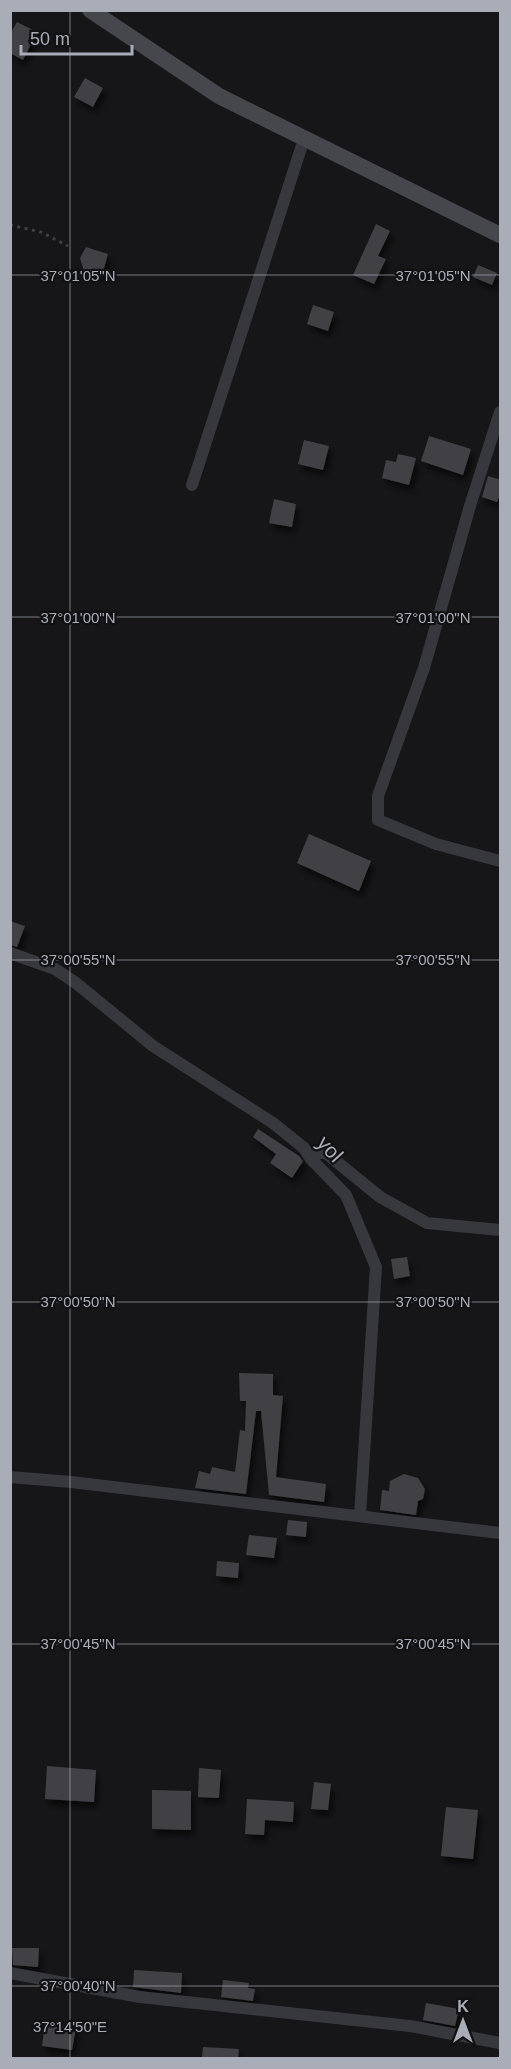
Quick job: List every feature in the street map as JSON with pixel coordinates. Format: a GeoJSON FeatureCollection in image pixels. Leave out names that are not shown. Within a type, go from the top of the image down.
{"type":"FeatureCollection","features":[{"type":"Feature","properties":{"kind":"main road"},"geometry":{"type":"LineString","coordinates":[[90,10],[219,96],[501,235]]}},
{"type":"Feature","properties":{"kind":"street"},"geometry":{"type":"LineString","coordinates":[[192,485],[304,139]]}},
{"type":"Feature","properties":{"kind":"street"},"geometry":{"type":"LineString","coordinates":[[501,412],[470,506],[424,668],[378,796],[378,820],[436,844],[501,861]]}},
{"type":"Feature","properties":{"kind":"street","name":"yol"},"geometry":{"type":"LineString","coordinates":[[10,952],[55,969],[76,983],[153,1046],[273,1123],[304,1148],[346,1195],[376,1267],[360,1516]]}},
{"type":"Feature","properties":{"kind":"street"},"geometry":{"type":"LineString","coordinates":[[307,1153],[326,1153],[380,1197],[427,1223],[501,1230]]}},
{"type":"Feature","properties":{"kind":"street"},"geometry":{"type":"LineString","coordinates":[[10,1477],[71,1482],[501,1533]]}},
{"type":"Feature","properties":{"kind":"street"},"geometry":{"type":"LineString","coordinates":[[10,1973],[140,1997],[410,2026],[501,2043]]}},
{"type":"Feature","properties":{"kind":"path"},"geometry":{"type":"LineString","coordinates":[[10,225],[42,232],[68,246]]}},
{"type":"Feature","properties":{"kind":"building"},"geometry":{"type":"Polygon","coordinates":[[[17,22],[37,32],[23,60],[10,53],[10,34],[17,22]]]}},
{"type":"Feature","properties":{"kind":"building"},"geometry":{"type":"Polygon","coordinates":[[[85,78],[103,88],[93,107],[74,97],[85,78]]]}},
{"type":"Feature","properties":{"kind":"building"},"geometry":{"type":"Polygon","coordinates":[[[376,224],[390,231],[378,256],[386,259],[374,284],[353,275],[376,224]]]}},
{"type":"Feature","properties":{"kind":"building"},"geometry":{"type":"Polygon","coordinates":[[[86,247],[108,254],[104,268],[99,275],[84,271],[80,258],[86,247]]]}},
{"type":"Feature","properties":{"kind":"building"},"geometry":{"type":"Polygon","coordinates":[[[478,265],[497,273],[492,285],[473,277],[478,265]]]}},
{"type":"Feature","properties":{"kind":"building"},"geometry":{"type":"Polygon","coordinates":[[[313,305],[334,312],[328,331],[307,324],[313,305]]]}},
{"type":"Feature","properties":{"kind":"building"},"geometry":{"type":"Polygon","coordinates":[[[429,436],[471,449],[463,475],[421,461],[429,436]]]}},
{"type":"Feature","properties":{"kind":"building"},"geometry":{"type":"Polygon","coordinates":[[[304,440],[329,446],[323,470],[298,464],[304,440]]]}},
{"type":"Feature","properties":{"kind":"building"},"geometry":{"type":"Polygon","coordinates":[[[398,454],[416,458],[409,485],[382,478],[386,460],[396,462],[398,454]]]}},
{"type":"Feature","properties":{"kind":"building"},"geometry":{"type":"Polygon","coordinates":[[[488,476],[501,480],[501,492],[497,502],[482,497],[488,476]]]}},
{"type":"Feature","properties":{"kind":"building"},"geometry":{"type":"Polygon","coordinates":[[[274,499],[296,504],[292,527],[269,523],[274,499]]]}},
{"type":"Feature","properties":{"kind":"building"},"geometry":{"type":"Polygon","coordinates":[[[309,834],[371,861],[359,891],[297,863],[309,834]]]}},
{"type":"Feature","properties":{"kind":"building"},"geometry":{"type":"Polygon","coordinates":[[[10,921],[25,926],[17,947],[10,945],[10,921]]]}},
{"type":"Feature","properties":{"kind":"building"},"geometry":{"type":"Polygon","coordinates":[[[258,1129],[303,1161],[292,1178],[270,1163],[276,1154],[253,1137],[258,1129]]]}},
{"type":"Feature","properties":{"kind":"building"},"geometry":{"type":"Polygon","coordinates":[[[407,1257],[410,1276],[394,1279],[391,1259],[407,1257]]]}},
{"type":"Feature","properties":{"kind":"building"},"geometry":{"type":"Polygon","coordinates":[[[239,1373],[273,1374],[273,1395],[283,1396],[276,1477],[326,1484],[324,1502],[269,1495],[261,1411],[256,1411],[246,1494],[195,1488],[199,1471],[210,1474],[212,1467],[235,1472],[240,1430],[245,1431],[246,1401],[240,1401],[239,1373]]]}},
{"type":"Feature","properties":{"kind":"building"},"geometry":{"type":"Polygon","coordinates":[[[404,1474],[418,1478],[425,1489],[423,1499],[418,1501],[416,1515],[380,1510],[382,1490],[389,1491],[390,1481],[404,1474]]]}},
{"type":"Feature","properties":{"kind":"building"},"geometry":{"type":"Polygon","coordinates":[[[288,1520],[307,1522],[306,1537],[286,1535],[288,1520]]]}},
{"type":"Feature","properties":{"kind":"building"},"geometry":{"type":"Polygon","coordinates":[[[249,1535],[277,1538],[274,1558],[246,1555],[249,1535]]]}},
{"type":"Feature","properties":{"kind":"building"},"geometry":{"type":"Polygon","coordinates":[[[217,1561],[239,1563],[238,1578],[216,1576],[217,1561]]]}},
{"type":"Feature","properties":{"kind":"building"},"geometry":{"type":"Polygon","coordinates":[[[47,1766],[96,1770],[94,1802],[45,1799],[47,1766]]]}},
{"type":"Feature","properties":{"kind":"building"},"geometry":{"type":"Polygon","coordinates":[[[199,1768],[221,1770],[219,1798],[198,1797],[199,1768]]]}},
{"type":"Feature","properties":{"kind":"building"},"geometry":{"type":"Polygon","coordinates":[[[314,1782],[331,1784],[328,1810],[311,1809],[314,1782]]]}},
{"type":"Feature","properties":{"kind":"building"},"geometry":{"type":"Polygon","coordinates":[[[152,1790],[191,1791],[191,1830],[152,1829],[152,1790]]]}},
{"type":"Feature","properties":{"kind":"building"},"geometry":{"type":"Polygon","coordinates":[[[247,1799],[294,1802],[293,1822],[265,1820],[264,1835],[245,1834],[247,1799]]]}},
{"type":"Feature","properties":{"kind":"building"},"geometry":{"type":"Polygon","coordinates":[[[446,1807],[478,1810],[473,1859],[441,1856],[446,1807]]]}},
{"type":"Feature","properties":{"kind":"building"},"geometry":{"type":"Polygon","coordinates":[[[12,1948],[39,1948],[38,1967],[13,1965],[12,1948]]]}},
{"type":"Feature","properties":{"kind":"building"},"geometry":{"type":"Polygon","coordinates":[[[134,1970],[182,1973],[181,1993],[133,1987],[134,1970]]]}},
{"type":"Feature","properties":{"kind":"building"},"geometry":{"type":"Polygon","coordinates":[[[223,1980],[249,1983],[248,1988],[255,1989],[253,2001],[221,1997],[223,1980]]]}},
{"type":"Feature","properties":{"kind":"building"},"geometry":{"type":"Polygon","coordinates":[[[426,2003],[459,2009],[455,2026],[423,2020],[426,2003]]]}},
{"type":"Feature","properties":{"kind":"building"},"geometry":{"type":"Polygon","coordinates":[[[45,2023],[76,2028],[72,2050],[42,2046],[45,2023]]]}},
{"type":"Feature","properties":{"kind":"building"},"geometry":{"type":"Polygon","coordinates":[[[203,2047],[239,2049],[238,2058],[202,2058],[203,2047]]]}}]}
